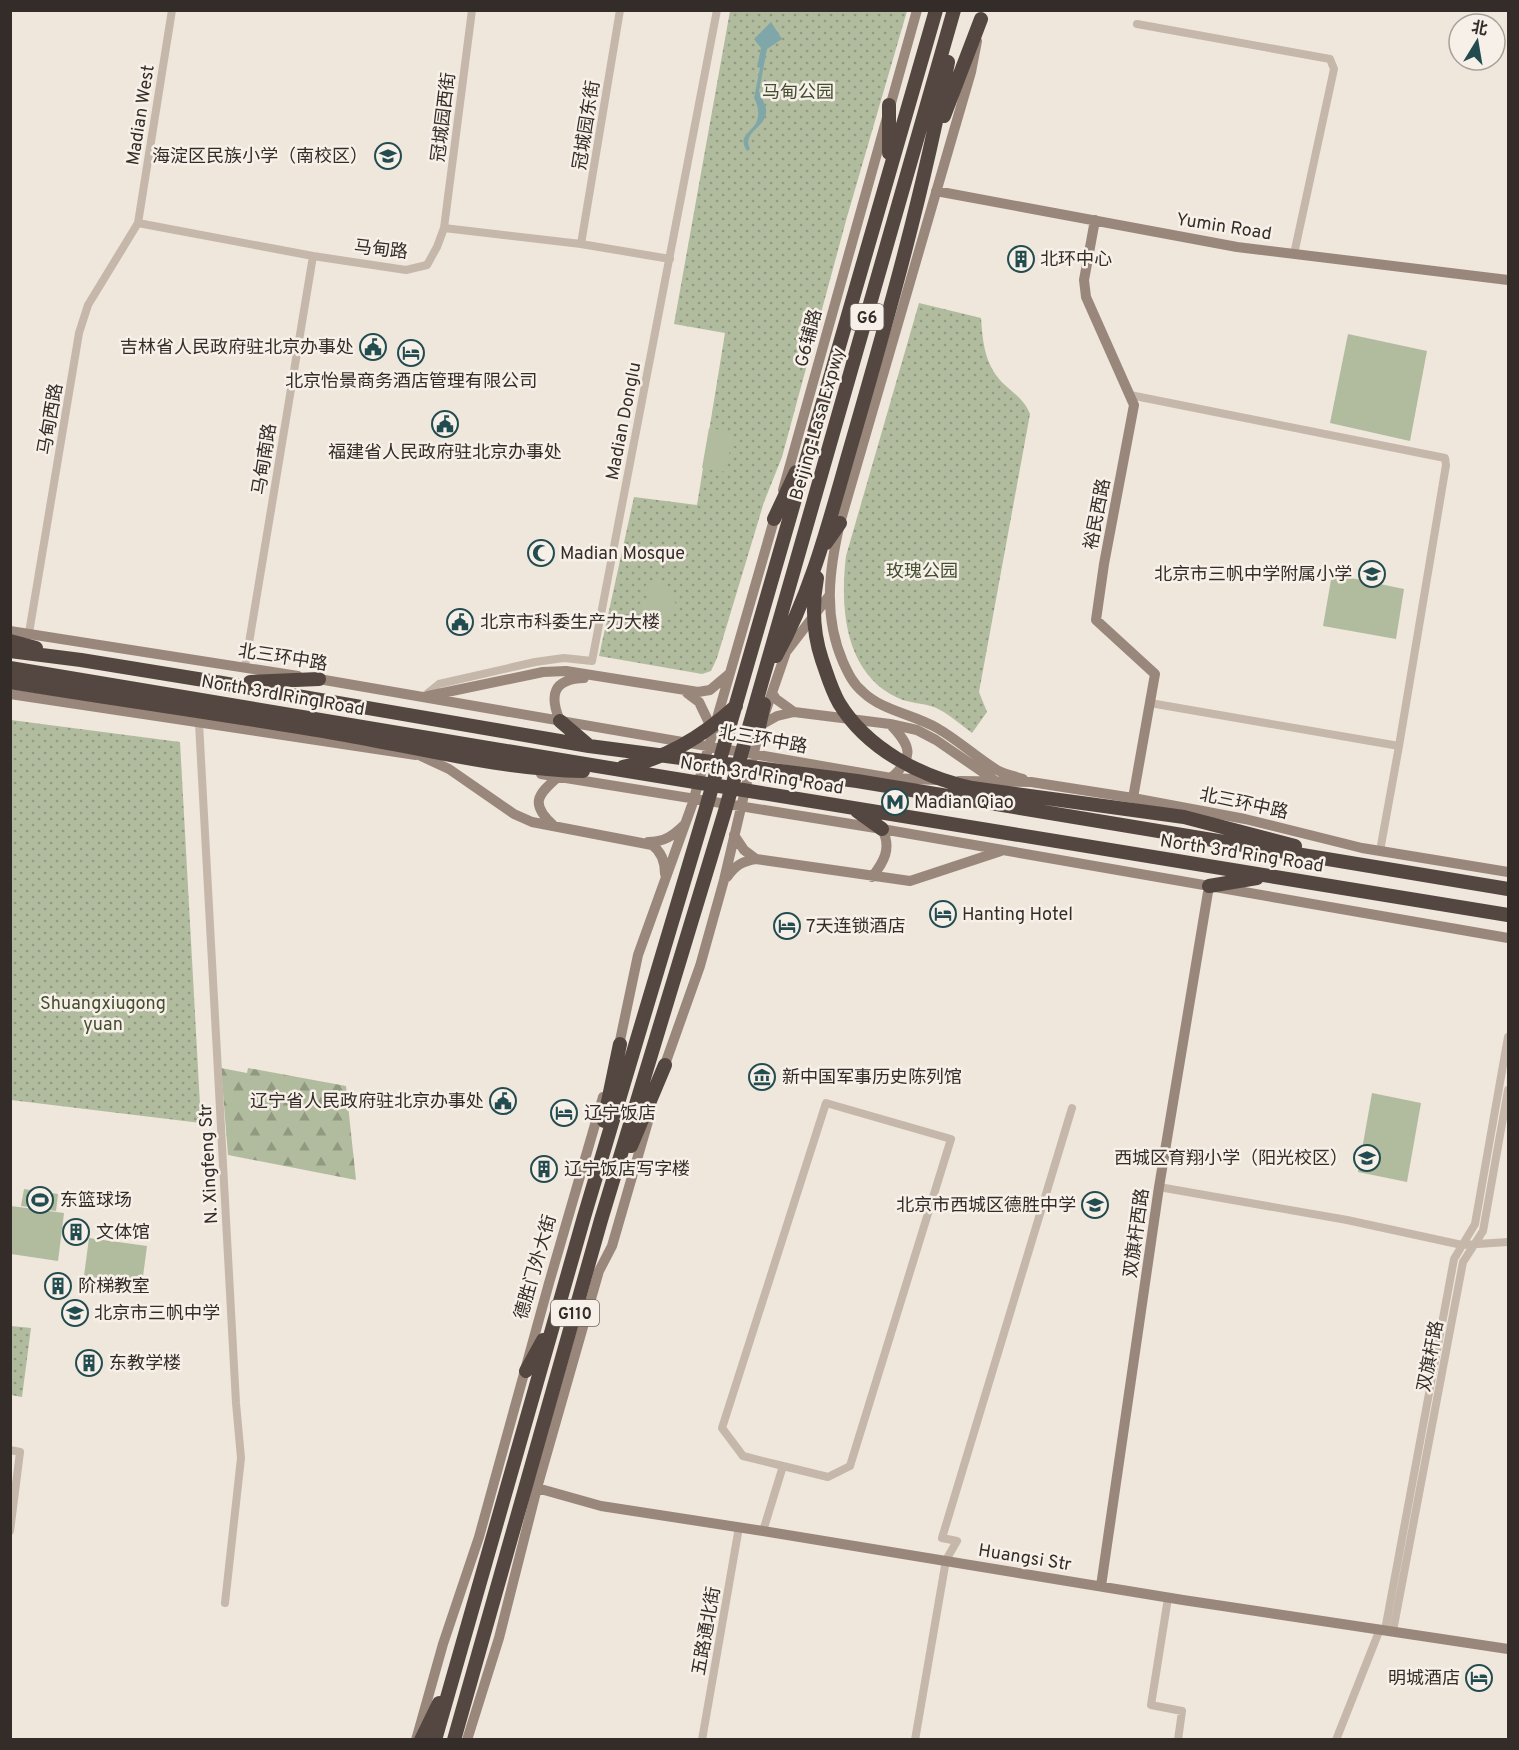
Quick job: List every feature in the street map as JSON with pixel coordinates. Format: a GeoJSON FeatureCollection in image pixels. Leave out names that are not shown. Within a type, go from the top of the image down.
{"type":"FeatureCollection","features":[{"type":"Feature","properties":{"kind":"highway","name":"Beijing-Lasa Expwy"},"geometry":{"type":"LineString","coordinates":[[699,807],[726,741],[936,10]]}},
{"type":"Feature","properties":{"kind":"highway"},"geometry":{"type":"LineString","coordinates":[[956,10],[931,149],[815,589],[814,624],[828,680],[840,703],[870,738],[893,756],[919,771],[950,783],[1184,817],[1373,866]]}},
{"type":"Feature","properties":{"kind":"highway","name":"Beijing-Lasa Expwy"},"geometry":{"type":"LineString","coordinates":[[754,738],[780,623],[956,10]]}},
{"type":"Feature","properties":{"kind":"highway"},"geometry":{"type":"LineString","coordinates":[[931,149],[982,15]]}},
{"type":"Feature","properties":{"kind":"highway"},"geometry":{"type":"LineString","coordinates":[[889,105],[889,170]]}},
{"type":"Feature","properties":{"kind":"highway"},"geometry":{"type":"LineString","coordinates":[[774,519],[815,432]]}},
{"type":"Feature","properties":{"kind":"highway"},"geometry":{"type":"LineString","coordinates":[[787,598],[834,523]]}},
{"type":"Feature","properties":{"kind":"highway"},"geometry":{"type":"LineString","coordinates":[[10,684],[342,734],[429,753],[512,766],[584,771],[625,767],[671,754],[727,715],[750,693],[770,666],[795,617],[834,523]]}},
{"type":"Feature","properties":{"kind":"highway"},"geometry":{"type":"LineString","coordinates":[[10,640],[81,660]]}},
{"type":"Feature","properties":{"kind":"highway","name":"North 3rd Ring Road"},"geometry":{"type":"LineString","coordinates":[[10,651],[222,683],[588,746],[857,781],[1509,890]]}},
{"type":"Feature","properties":{"kind":"highway","name":"North 3rd Ring Road"},"geometry":{"type":"LineString","coordinates":[[10,668],[1509,915]]}},
{"type":"Feature","properties":{"kind":"highway"},"geometry":{"type":"LineString","coordinates":[[222,683],[319,679]]}},
{"type":"Feature","properties":{"kind":"highway"},"geometry":{"type":"LineString","coordinates":[[10,684],[91,681]]}},
{"type":"Feature","properties":{"kind":"highway"},"geometry":{"type":"LineString","coordinates":[[238,706],[304,738]]}},
{"type":"Feature","properties":{"kind":"highway"},"geometry":{"type":"LineString","coordinates":[[560,721],[588,746]]}},
{"type":"Feature","properties":{"kind":"highway","name":"G6"},"geometry":{"type":"LineString","coordinates":[[732,812],[754,738]]}},
{"type":"Feature","properties":{"kind":"highway"},"geometry":{"type":"LineString","coordinates":[[558,777],[591,765]]}},
{"type":"Feature","properties":{"kind":"highway"},"geometry":{"type":"LineString","coordinates":[[857,781],[891,778]]}},
{"type":"Feature","properties":{"kind":"highway","name":"德胜门外大街"},"geometry":{"type":"LineString","coordinates":[[435,1740],[699,807]]}},
{"type":"Feature","properties":{"kind":"highway"},"geometry":{"type":"LineString","coordinates":[[853,808],[882,829]]}},
{"type":"Feature","properties":{"kind":"highway","name":"G110"},"geometry":{"type":"LineString","coordinates":[[454,1740],[601,1220],[732,812]]}},
{"type":"Feature","properties":{"kind":"highway"},"geometry":{"type":"LineString","coordinates":[[1209,886],[1269,876]]}},
{"type":"Feature","properties":{"kind":"highway"},"geometry":{"type":"LineString","coordinates":[[584,1217],[620,1044]]}},
{"type":"Feature","properties":{"kind":"highway"},"geometry":{"type":"LineString","coordinates":[[601,1220],[665,1065]]}},
{"type":"Feature","properties":{"kind":"highway"},"geometry":{"type":"LineString","coordinates":[[526,1371],[556,1314]]}},
{"type":"Feature","properties":{"kind":"highway"},"geometry":{"type":"LineString","coordinates":[[421,1740],[453,1674]]}},
{"type":"Feature","properties":{"kind":"highway"},"geometry":{"type":"LineString","coordinates":[[462,1740],[472,1677]]}},
{"type":"Feature","properties":{"kind":"street","name":"Madian West"},"geometry":{"type":"LineString","coordinates":[[138,224],[172,10]]}},
{"type":"Feature","properties":{"kind":"street","name":"冠城园西街"},"geometry":{"type":"LineString","coordinates":[[444,228],[472,10]]}},
{"type":"Feature","properties":{"kind":"street","name":"冠城园东街"},"geometry":{"type":"LineString","coordinates":[[581,244],[620,10]]}},
{"type":"Feature","properties":{"kind":"street","name":"Madian Donglu"},"geometry":{"type":"LineString","coordinates":[[422,697],[439,684],[535,662],[564,658],[592,661],[717,10]]}},
{"type":"Feature","properties":{"kind":"street","name":"G6辅路"},"geometry":{"type":"LineString","coordinates":[[699,807],[712,735],[917,10]]}},
{"type":"Feature","properties":{"kind":"street"},"geometry":{"type":"LineString","coordinates":[[982,15],[971,72],[834,523],[829,596],[831,618],[841,657],[850,677],[862,692],[878,703],[929,723],[999,771],[1031,782]]}},
{"type":"Feature","properties":{"kind":"street"},"geometry":{"type":"LineString","coordinates":[[1137,24],[1330,59],[1334,69],[1294,254]]}},
{"type":"Feature","properties":{"kind":"street","name":"Yumin Road"},"geometry":{"type":"LineString","coordinates":[[936,191],[1238,247],[1509,280]]}},
{"type":"Feature","properties":{"kind":"street","name":"裕民西路"},"geometry":{"type":"LineString","coordinates":[[1095,220],[1084,280],[1086,297],[1134,405],[1104,564],[1096,620],[1155,674],[1133,798]]}},
{"type":"Feature","properties":{"kind":"street","name":"马甸路"},"geometry":{"type":"LineString","coordinates":[[138,224],[406,270],[428,265],[444,228]]}},
{"type":"Feature","properties":{"kind":"street","name":"马甸西路"},"geometry":{"type":"LineString","coordinates":[[29,633],[79,333],[88,305],[138,224]]}},
{"type":"Feature","properties":{"kind":"street"},"geometry":{"type":"LineString","coordinates":[[444,228],[581,244],[670,259]]}},
{"type":"Feature","properties":{"kind":"street","name":"马甸南路"},"geometry":{"type":"LineString","coordinates":[[245,667],[314,256]]}},
{"type":"Feature","properties":{"kind":"street"},"geometry":{"type":"LineString","coordinates":[[1130,395],[1445,458],[1446,465],[1400,746],[1380,851]]}},
{"type":"Feature","properties":{"kind":"street"},"geometry":{"type":"LineString","coordinates":[[754,738],[786,652],[829,596]]}},
{"type":"Feature","properties":{"kind":"street","name":"北三环中路"},"geometry":{"type":"LineString","coordinates":[[10,631],[319,679],[891,778],[1031,782],[1133,798],[1245,819],[1380,851],[1509,872]]}},
{"type":"Feature","properties":{"kind":"street"},"geometry":{"type":"LineString","coordinates":[[422,697],[543,672],[566,671],[685,692],[710,690],[730,674]]}},
{"type":"Feature","properties":{"kind":"street"},"geometry":{"type":"LineString","coordinates":[[560,721],[553,700],[555,691],[561,683],[572,678],[602,677]]}},
{"type":"Feature","properties":{"kind":"street"},"geometry":{"type":"LineString","coordinates":[[685,692],[699,702],[712,735]]}},
{"type":"Feature","properties":{"kind":"street"},"geometry":{"type":"LineString","coordinates":[[772,693],[776,699],[794,712]]}},
{"type":"Feature","properties":{"kind":"street"},"geometry":{"type":"LineString","coordinates":[[10,694],[558,777],[882,829],[1509,938]]}},
{"type":"Feature","properties":{"kind":"street"},"geometry":{"type":"LineString","coordinates":[[1150,703],[1400,746]]}},
{"type":"Feature","properties":{"kind":"street"},"geometry":{"type":"LineString","coordinates":[[754,738],[777,716],[794,712],[890,724],[916,730],[936,740],[997,782]]}},
{"type":"Feature","properties":{"kind":"street","name":"N. Xingfeng Str"},"geometry":{"type":"LineString","coordinates":[[199,723],[236,1403],[241,1458],[225,1603]]}},
{"type":"Feature","properties":{"kind":"street"},"geometry":{"type":"LineString","coordinates":[[890,724],[905,740],[908,751],[902,769],[891,778]]}},
{"type":"Feature","properties":{"kind":"street"},"geometry":{"type":"LineString","coordinates":[[422,756],[449,769],[514,814],[532,822],[642,842],[659,842],[669,838],[686,823]]}},
{"type":"Feature","properties":{"kind":"street"},"geometry":{"type":"LineString","coordinates":[[553,825],[542,816],[537,805],[539,796],[558,777]]}},
{"type":"Feature","properties":{"kind":"street","name":"德胜门外大街"},"geometry":{"type":"LineString","coordinates":[[416,1740],[443,1644],[479,1537],[549,1283],[620,1044],[638,955],[686,823],[699,807]]}},
{"type":"Feature","properties":{"kind":"street"},"geometry":{"type":"LineString","coordinates":[[467,1740],[499,1638],[537,1488],[599,1271],[612,1246],[665,1065],[699,966],[724,880],[734,835],[732,812]]}},
{"type":"Feature","properties":{"kind":"street"},"geometry":{"type":"LineString","coordinates":[[872,877],[885,857],[886,837],[882,829]]}},
{"type":"Feature","properties":{"kind":"street"},"geometry":{"type":"LineString","coordinates":[[734,835],[744,850],[756,859]]}},
{"type":"Feature","properties":{"kind":"street"},"geometry":{"type":"LineString","coordinates":[[642,842],[658,849],[663,858],[665,881]]}},
{"type":"Feature","properties":{"kind":"street"},"geometry":{"type":"LineString","coordinates":[[724,880],[735,866],[756,859],[910,881],[1004,850]]}},
{"type":"Feature","properties":{"kind":"street","name":"双旗杆西路"},"geometry":{"type":"LineString","coordinates":[[1101,1586],[1159,1187],[1209,886]]}},
{"type":"Feature","properties":{"kind":"street"},"geometry":{"type":"LineString","coordinates":[[1336,1740],[1386,1630],[1454,1259],[1475,1224],[1509,1037]]}},
{"type":"Feature","properties":{"kind":"street","name":"双旗杆路"},"geometry":{"type":"LineString","coordinates":[[1386,1630],[1463,1262],[1483,1231],[1509,1090]]}},
{"type":"Feature","properties":{"kind":"street"},"geometry":{"type":"LineString","coordinates":[[826,1103],[951,1139],[850,1466],[828,1477],[783,1466],[743,1456],[722,1428],[826,1103]]}},
{"type":"Feature","properties":{"kind":"street"},"geometry":{"type":"LineString","coordinates":[[915,1740],[946,1560],[957,1541],[942,1538],[1072,1108]]}},
{"type":"Feature","properties":{"kind":"street"},"geometry":{"type":"LineString","coordinates":[[1159,1187],[1347,1220],[1462,1245],[1509,1242]]}},
{"type":"Feature","properties":{"kind":"street"},"geometry":{"type":"LineString","coordinates":[[10,1450],[20,1452],[10,1531]]}},
{"type":"Feature","properties":{"kind":"street"},"geometry":{"type":"LineString","coordinates":[[763,1531],[783,1466]]}},
{"type":"Feature","properties":{"kind":"street","name":"Huangsi Str"},"geometry":{"type":"LineString","coordinates":[[537,1488],[601,1506],[946,1560],[1168,1598],[1509,1649]]}},
{"type":"Feature","properties":{"kind":"street","name":"五路通北街"},"geometry":{"type":"LineString","coordinates":[[702,1740],[740,1527]]}},
{"type":"Feature","properties":{"kind":"street"},"geometry":{"type":"LineString","coordinates":[[1168,1598],[1151,1705],[1182,1711],[1178,1740]]}},
{"type":"Feature","properties":{"kind":"green space","name":"马甸公园"},"geometry":{"type":"Polygon","coordinates":[[[730,11],[907,11],[847,217],[782,457],[764,502],[717,658],[711,671],[702,674],[599,656],[634,497],[697,505],[725,333],[674,324],[730,11]]]}},
{"type":"Feature","properties":{"kind":"green space","name":"玫瑰公园"},"geometry":{"type":"Polygon","coordinates":[[[919,303],[981,318],[984,346],[989,363],[999,379],[1023,402],[1030,414],[979,692],[987,712],[972,733],[939,709],[902,700],[880,687],[866,672],[856,656],[849,637],[846,617],[844,576],[846,556],[919,303]]]}},
{"type":"Feature","properties":{"kind":"green space"},"geometry":{"type":"Polygon","coordinates":[[[1348,334],[1427,351],[1410,441],[1330,423],[1348,334]]]}},
{"type":"Feature","properties":{"kind":"green space"},"geometry":{"type":"Polygon","coordinates":[[[709,428],[733,432],[726,472],[702,468],[709,428]]]}},
{"type":"Feature","properties":{"kind":"green space"},"geometry":{"type":"Polygon","coordinates":[[[1332,574],[1404,589],[1396,639],[1323,626],[1332,574]]]}},
{"type":"Feature","properties":{"kind":"green space"},"geometry":{"type":"Polygon","coordinates":[[[655,580],[666,589],[678,607],[647,627],[634,607],[650,597],[645,586],[655,580]]]}},
{"type":"Feature","properties":{"kind":"green space","name":"Shuangxiugong yuan"},"geometry":{"type":"Polygon","coordinates":[[[11,720],[180,742],[201,1123],[11,1100],[11,720]]]}},
{"type":"Feature","properties":{"kind":"green space"},"geometry":{"type":"Polygon","coordinates":[[[221,1068],[247,1073],[248,1068],[346,1086],[356,1180],[228,1155],[221,1068]]]}},
{"type":"Feature","properties":{"kind":"green space"},"geometry":{"type":"Polygon","coordinates":[[[1372,1093],[1421,1103],[1407,1182],[1358,1172],[1372,1093]]]}},
{"type":"Feature","properties":{"kind":"green space","name":"东篮球场"},"geometry":{"type":"Polygon","coordinates":[[[24,1189],[58,1194],[56,1211],[21,1206],[24,1189]]]}},
{"type":"Feature","properties":{"kind":"green space"},"geometry":{"type":"Polygon","coordinates":[[[11,1206],[64,1213],[58,1261],[11,1254],[11,1206]]]}},
{"type":"Feature","properties":{"kind":"green space"},"geometry":{"type":"Polygon","coordinates":[[[89,1238],[147,1246],[142,1284],[84,1276],[89,1238]]]}},
{"type":"Feature","properties":{"kind":"green space"},"geometry":{"type":"Polygon","coordinates":[[[11,1326],[31,1328],[22,1397],[11,1395],[11,1326]]]}},
{"type":"Feature","properties":{"kind":"water"},"geometry":{"type":"Polygon","coordinates":[[[771,22],[782,39],[767,49],[759,91],[766,113],[762,123],[749,138],[750,149],[747,151],[744,140],[756,123],[758,115],[758,107],[754,98],[761,48],[754,39],[771,22]]]}},
{"type":"Feature","properties":{"kind":"place","name":"海淀区民族小学（南校区）"},"geometry":{"type":"Point","coordinates":[388,156]}},
{"type":"Feature","properties":{"kind":"place","name":"北环中心"},"geometry":{"type":"Point","coordinates":[1021,259]}},
{"type":"Feature","properties":{"kind":"place","name":"吉林省人民政府驻北京办事处"},"geometry":{"type":"Point","coordinates":[373,347]}},
{"type":"Feature","properties":{"kind":"place","name":"北京怡景商务酒店管理有限公司"},"geometry":{"type":"Point","coordinates":[411,353]}},
{"type":"Feature","properties":{"kind":"place","name":"福建省人民政府驻北京办事处"},"geometry":{"type":"Point","coordinates":[445,424]}},
{"type":"Feature","properties":{"kind":"place","name":"Madian Mosque"},"geometry":{"type":"Point","coordinates":[541,553]}},
{"type":"Feature","properties":{"kind":"place","name":"北京市三帆中学附属小学"},"geometry":{"type":"Point","coordinates":[1372,574]}},
{"type":"Feature","properties":{"kind":"place","name":"北京市科委生产力大楼"},"geometry":{"type":"Point","coordinates":[460,622]}},
{"type":"Feature","properties":{"kind":"place","name":"Madian Qiao"},"geometry":{"type":"Point","coordinates":[895,802]}},
{"type":"Feature","properties":{"kind":"place","name":"Hanting Hotel"},"geometry":{"type":"Point","coordinates":[943,914]}},
{"type":"Feature","properties":{"kind":"place","name":"7天连锁酒店"},"geometry":{"type":"Point","coordinates":[787,926]}},
{"type":"Feature","properties":{"kind":"place","name":"新中国军事历史陈列馆"},"geometry":{"type":"Point","coordinates":[762,1077]}},
{"type":"Feature","properties":{"kind":"place","name":"辽宁省人民政府驻北京办事处"},"geometry":{"type":"Point","coordinates":[503,1101]}},
{"type":"Feature","properties":{"kind":"place","name":"辽宁饭店"},"geometry":{"type":"Point","coordinates":[564,1113]}},
{"type":"Feature","properties":{"kind":"place","name":"西城区育翔小学（阳光校区）"},"geometry":{"type":"Point","coordinates":[1367,1158]}},
{"type":"Feature","properties":{"kind":"place","name":"辽宁饭店写字楼"},"geometry":{"type":"Point","coordinates":[544,1169]}},
{"type":"Feature","properties":{"kind":"place","name":"东篮球场"},"geometry":{"type":"Point","coordinates":[40,1200]}},
{"type":"Feature","properties":{"kind":"place","name":"北京市西城区德胜中学"},"geometry":{"type":"Point","coordinates":[1095,1205]}},
{"type":"Feature","properties":{"kind":"place","name":"文体馆"},"geometry":{"type":"Point","coordinates":[76,1232]}},
{"type":"Feature","properties":{"kind":"place","name":"阶梯教室"},"geometry":{"type":"Point","coordinates":[58,1286]}},
{"type":"Feature","properties":{"kind":"place","name":"北京市三帆中学"},"geometry":{"type":"Point","coordinates":[75,1313]}},
{"type":"Feature","properties":{"kind":"place","name":"东教学楼"},"geometry":{"type":"Point","coordinates":[89,1363]}},
{"type":"Feature","properties":{"kind":"place","name":"明城酒店"},"geometry":{"type":"Point","coordinates":[1479,1678]}}]}
